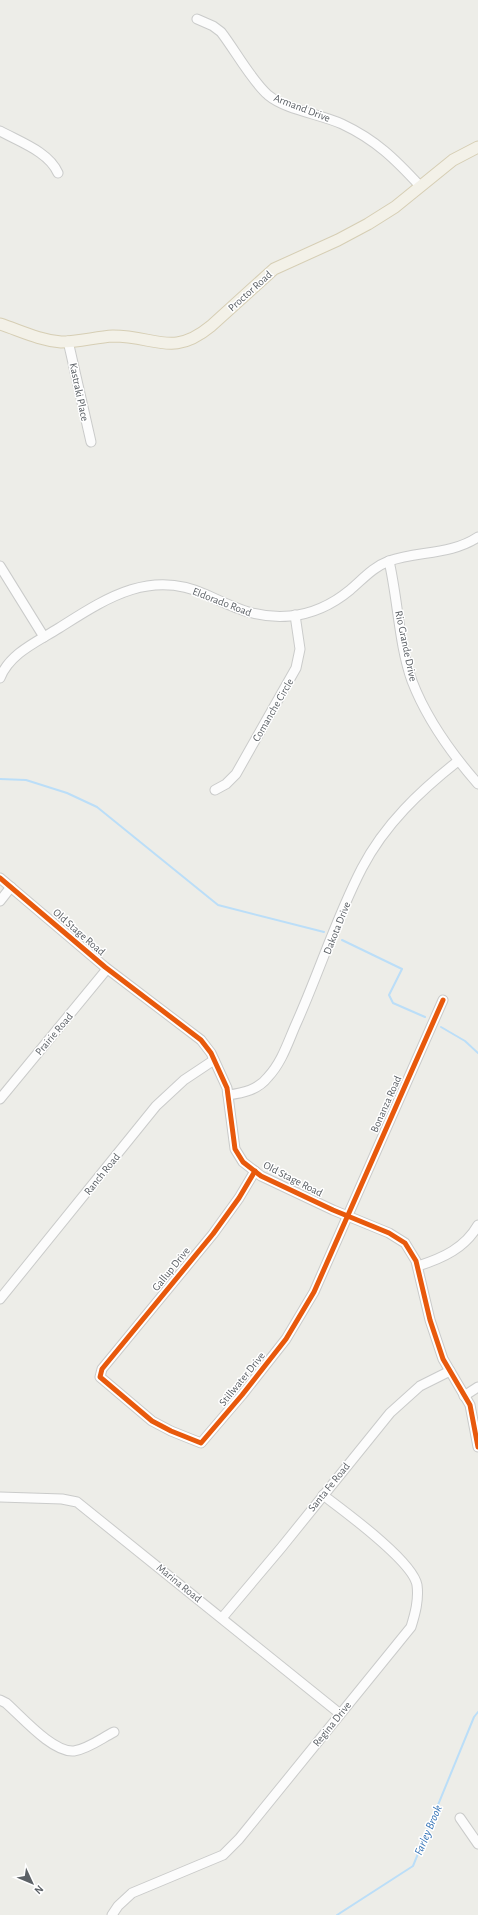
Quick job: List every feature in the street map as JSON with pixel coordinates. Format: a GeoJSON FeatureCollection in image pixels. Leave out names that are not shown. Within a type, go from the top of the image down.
{"type":"FeatureCollection","features":[{"type":"Feature","properties":{"kind":"main road","name":"Proctor Road"},"geometry":{"type":"LineString","coordinates":[[0,324],[39,338],[68,341],[112,336],[132,337],[171,345],[189,341],[201,335],[274,269],[338,240],[368,224],[394,206],[453,160],[478,147]]}},
{"type":"Feature","properties":{"kind":"street","name":"Armand Drive"},"geometry":{"type":"LineString","coordinates":[[196,19],[213,26],[221,32],[259,85],[269,96],[283,104],[342,124],[371,141],[392,157],[420,186]]}},
{"type":"Feature","properties":{"kind":"street"},"geometry":{"type":"LineString","coordinates":[[0,132],[45,156],[53,163],[58,173]]}},
{"type":"Feature","properties":{"kind":"street","name":"Kastraki Place"},"geometry":{"type":"LineString","coordinates":[[68,341],[92,442]]}},
{"type":"Feature","properties":{"kind":"street","name":"Eldorado Road"},"geometry":{"type":"LineString","coordinates":[[0,678],[6,666],[15,657],[44,637],[106,599],[122,592],[149,586],[173,586],[194,590],[232,608],[256,615],[274,617],[295,616],[315,610],[336,600],[369,573],[389,561],[454,549],[465,545],[478,537]]}},
{"type":"Feature","properties":{"kind":"street","name":"Rio Grande Drive"},"geometry":{"type":"LineString","coordinates":[[389,561],[402,637],[412,680],[426,711],[448,749],[478,784]]}},
{"type":"Feature","properties":{"kind":"street"},"geometry":{"type":"LineString","coordinates":[[0,566],[44,637]]}},
{"type":"Feature","properties":{"kind":"street","name":"Comanche Circle"},"geometry":{"type":"LineString","coordinates":[[215,790],[226,784],[236,774],[292,677],[299,657],[300,649],[295,616]]}},
{"type":"Feature","properties":{"kind":"street","name":"Dakota Drive"},"geometry":{"type":"LineString","coordinates":[[228,1095],[244,1093],[253,1089],[268,1078],[287,1046],[362,867],[395,819],[425,787],[458,761]]}},
{"type":"Feature","properties":{"kind":"street","name":"Old Stage Road"},"geometry":{"type":"LineString","coordinates":[[0,878],[107,969],[201,1040],[214,1060],[228,1095],[235,1149],[243,1162],[255,1171],[300,1195],[389,1233],[405,1243],[418,1266],[430,1320],[442,1359],[470,1405],[478,1447]]}},
{"type":"Feature","properties":{"kind":"street"},"geometry":{"type":"LineString","coordinates":[[0,901],[11,887]]}},
{"type":"Feature","properties":{"kind":"street","name":"Prairie Road"},"geometry":{"type":"LineString","coordinates":[[0,1099],[107,969]]}},
{"type":"Feature","properties":{"kind":"street","name":"Bonanza Road"},"geometry":{"type":"LineString","coordinates":[[347,1216],[443,1000]]}},
{"type":"Feature","properties":{"kind":"street","name":"Ranch Road"},"geometry":{"type":"LineString","coordinates":[[0,1299],[156,1106],[184,1080],[214,1060]]}},
{"type":"Feature","properties":{"kind":"street","name":"Gallup Drive"},"geometry":{"type":"LineString","coordinates":[[100,1377],[102,1369],[213,1234],[255,1171]]}},
{"type":"Feature","properties":{"kind":"street","name":"Stillwater Drive"},"geometry":{"type":"LineString","coordinates":[[100,1377],[152,1421],[171,1431],[201,1443],[242,1396],[286,1339],[314,1292],[347,1216]]}},
{"type":"Feature","properties":{"kind":"street"},"geometry":{"type":"LineString","coordinates":[[418,1266],[436,1260],[462,1246],[472,1235],[478,1225]]}},
{"type":"Feature","properties":{"kind":"street","name":"Santa Fe Road"},"geometry":{"type":"LineString","coordinates":[[222,1618],[390,1413],[420,1386],[450,1371]]}},
{"type":"Feature","properties":{"kind":"street"},"geometry":{"type":"LineString","coordinates":[[464,1396],[478,1387]]}},
{"type":"Feature","properties":{"kind":"street","name":"Regina Drive"},"geometry":{"type":"LineString","coordinates":[[112,1915],[118,1906],[132,1893],[223,1855],[239,1839],[269,1803],[339,1713],[411,1627],[417,1606],[417,1584],[410,1572],[399,1558],[323,1495]]}},
{"type":"Feature","properties":{"kind":"street","name":"Marina Road"},"geometry":{"type":"LineString","coordinates":[[0,1497],[62,1499],[77,1502],[339,1713]]}},
{"type":"Feature","properties":{"kind":"street"},"geometry":{"type":"LineString","coordinates":[[0,1700],[6,1703],[46,1739],[64,1750],[80,1749],[114,1732]]}},
{"type":"Feature","properties":{"kind":"street"},"geometry":{"type":"LineString","coordinates":[[460,1818],[478,1844]]}},
{"type":"Feature","properties":{"kind":"waterway"},"geometry":{"type":"LineString","coordinates":[[0,779],[26,780],[67,793],[97,807],[218,905],[324,932]]}},
{"type":"Feature","properties":{"kind":"waterway"},"geometry":{"type":"LineString","coordinates":[[342,940],[402,969],[389,995],[393,1003],[425,1017]]}},
{"type":"Feature","properties":{"kind":"waterway"},"geometry":{"type":"LineString","coordinates":[[441,1027],[465,1041],[478,1053]]}},
{"type":"Feature","properties":{"kind":"waterway","name":"Farley Brook"},"geometry":{"type":"LineString","coordinates":[[337,1915],[413,1866],[474,1717],[478,1712]]}},
{"type":"Feature","properties":{"kind":"cycle path"},"geometry":{"type":"LineString","coordinates":[[0,878],[105,967],[201,1040],[211,1053],[227,1088],[235,1149],[243,1162],[261,1176],[333,1210],[389,1233],[405,1243],[416,1261],[430,1320],[443,1359],[470,1405],[478,1447]]}},
{"type":"Feature","properties":{"kind":"cycle path"},"geometry":{"type":"LineString","coordinates":[[255,1171],[239,1198],[213,1234],[102,1369],[100,1377],[152,1421],[171,1431],[201,1443],[242,1395],[286,1339],[314,1292],[443,1000]]}}]}
